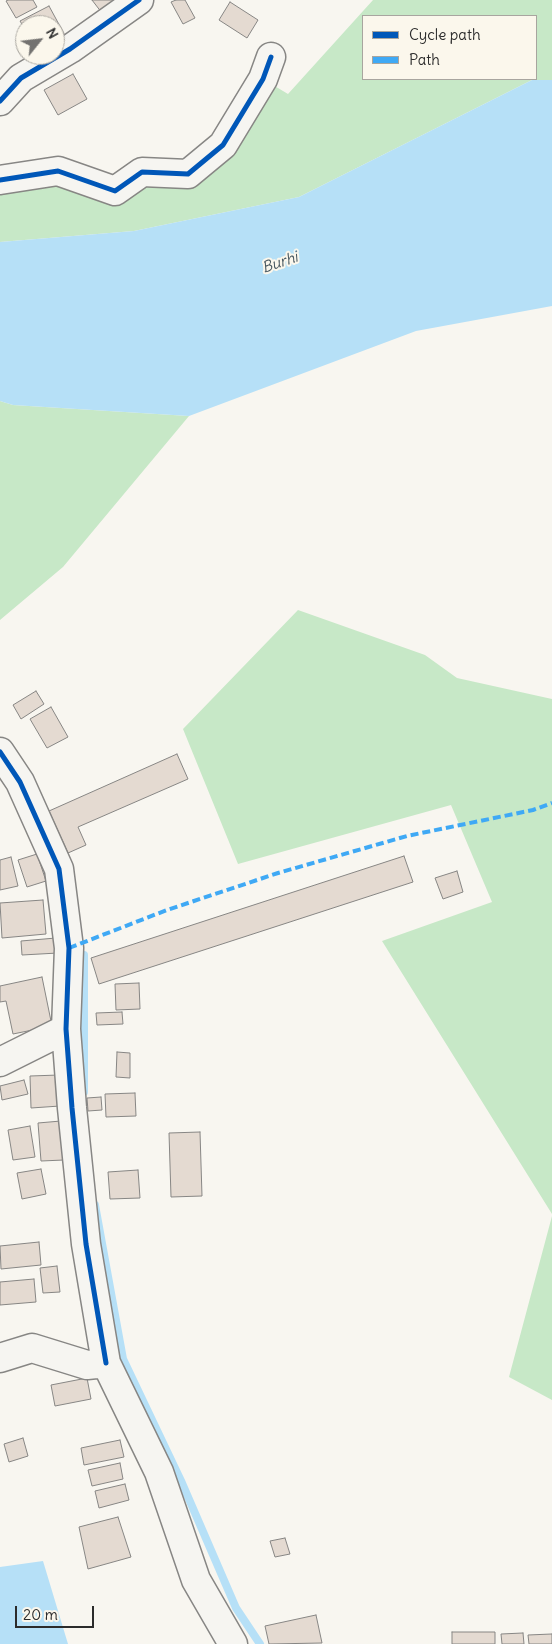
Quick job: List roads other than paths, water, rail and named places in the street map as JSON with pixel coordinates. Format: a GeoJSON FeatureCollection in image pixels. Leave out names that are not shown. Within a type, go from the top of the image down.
{"type":"FeatureCollection","features":[{"type":"Feature","properties":{"kind":"street"},"geometry":{"type":"LineString","coordinates":[[0,101],[21,78],[70,49],[138,0]]}},
{"type":"Feature","properties":{"kind":"street"},"geometry":{"type":"LineString","coordinates":[[0,180],[58,171],[114,191],[142,172],[188,174],[223,145],[264,79],[271,57]]}},
{"type":"Feature","properties":{"kind":"street"},"geometry":{"type":"LineString","coordinates":[[0,752],[20,782],[59,869],[69,948],[66,1029],[72,1108],[86,1244],[106,1363],[158,1472],[196,1580],[233,1644]]}},
{"type":"Feature","properties":{"kind":"street"},"geometry":{"type":"LineString","coordinates":[[0,1062],[66,1029]]}},
{"type":"Feature","properties":{"kind":"street"},"geometry":{"type":"LineString","coordinates":[[0,1358],[32,1348],[87,1365],[106,1363]]}},
{"type":"Feature","properties":{"kind":"water","name":"Burhi"},"geometry":{"type":"Polygon","coordinates":[[[532,80],[552,80],[552,306],[416,331],[189,416],[13,405],[0,401],[0,242],[134,231],[299,197],[532,80]]]}},
{"type":"Feature","properties":{"kind":"water"},"geometry":{"type":"Polygon","coordinates":[[[43,1561],[68,1644],[0,1644],[0,1567],[43,1561]]]}},
{"type":"Feature","properties":{"kind":"waterway"},"geometry":{"type":"LineString","coordinates":[[84,955],[84,1092]]}},
{"type":"Feature","properties":{"kind":"waterway"},"geometry":{"type":"LineString","coordinates":[[95,1205],[123,1359],[182,1483],[236,1608],[260,1644]]}}]}
